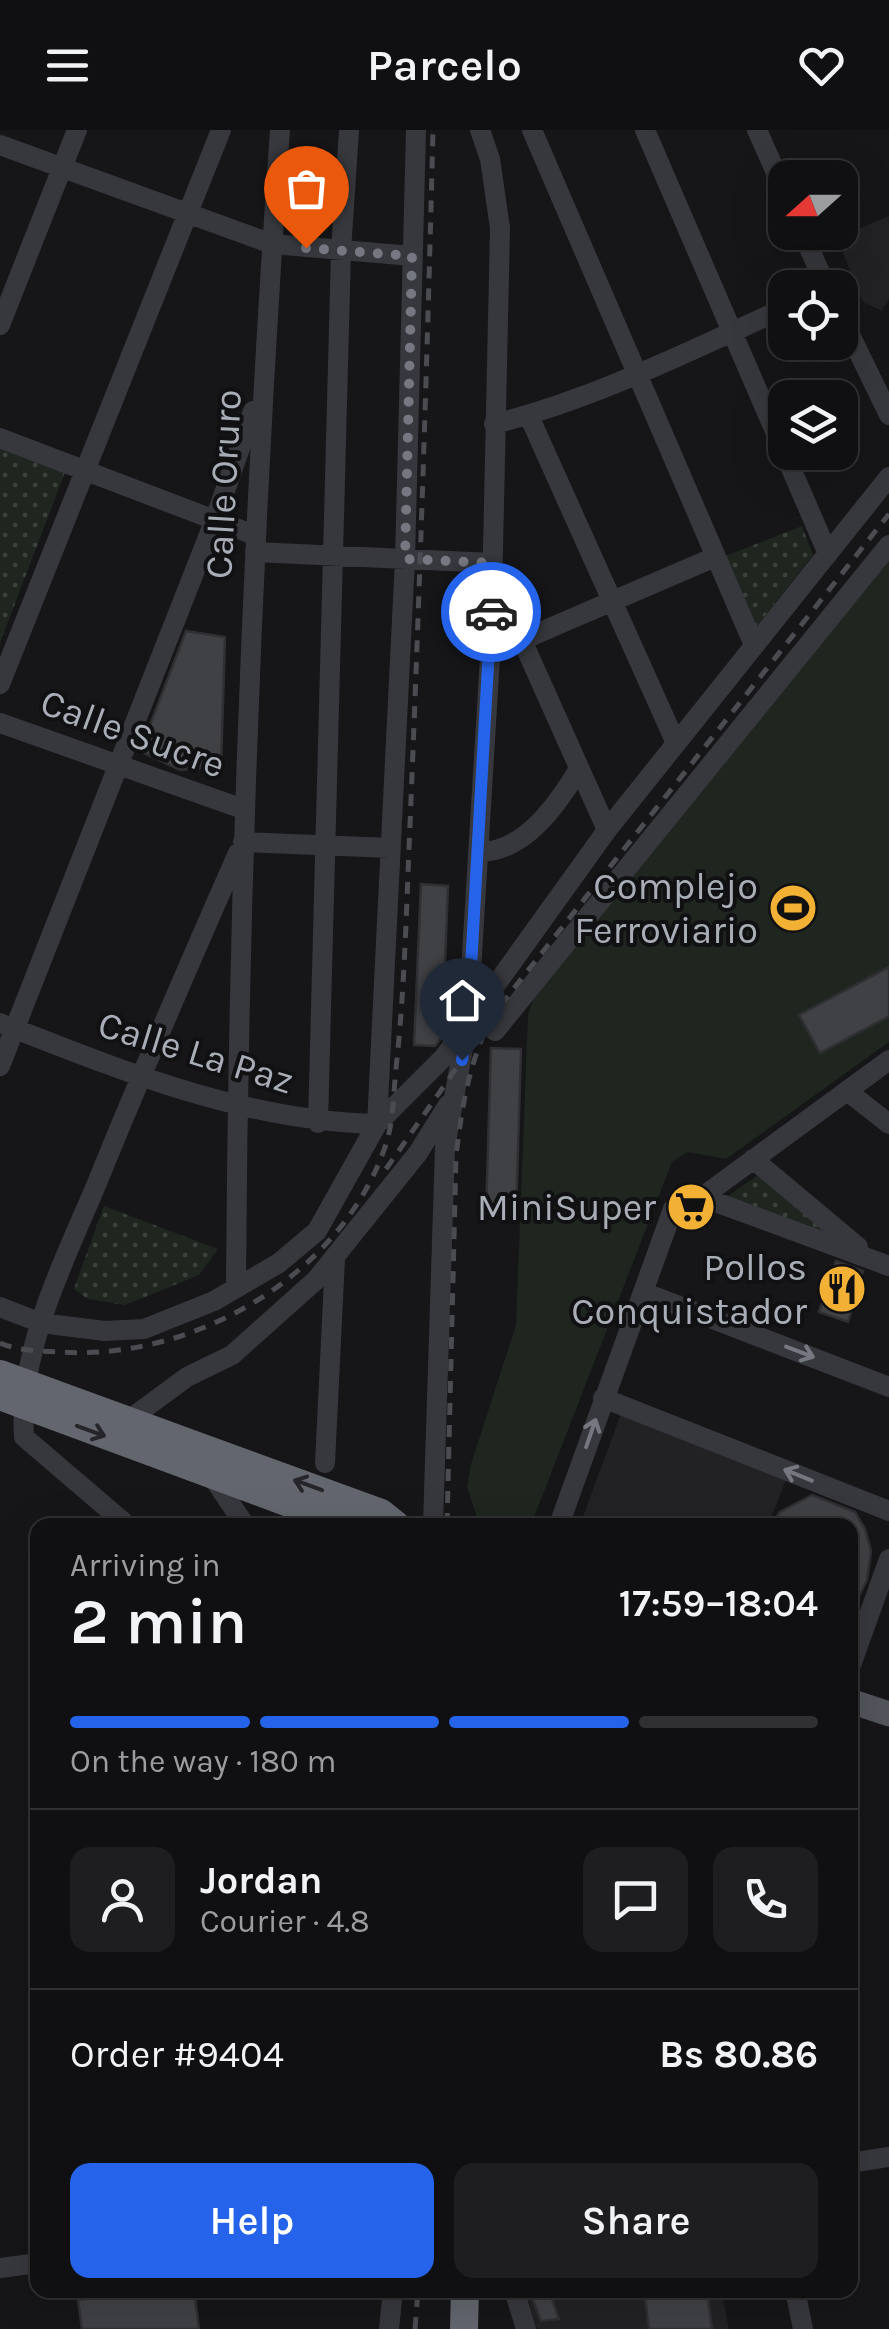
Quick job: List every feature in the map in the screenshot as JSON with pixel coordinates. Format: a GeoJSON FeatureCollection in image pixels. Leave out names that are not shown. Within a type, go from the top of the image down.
{"type":"FeatureCollection","features":[{"type":"Feature","properties":{"kind":"highway"},"geometry":{"type":"LineString","coordinates":[[0,1374],[16,1395],[211,1475],[329,1518]]}},
{"type":"Feature","properties":{"kind":"highway"},"geometry":{"type":"LineString","coordinates":[[16,1395],[130,1419],[381,1512],[388,1518]]}},
{"type":"Feature","properties":{"kind":"highway"},"geometry":{"type":"LineString","coordinates":[[464,2298],[464,2329]]}},
{"type":"Feature","properties":{"kind":"main road"},"geometry":{"type":"LineString","coordinates":[[858,1704],[889,1714]]}},
{"type":"Feature","properties":{"kind":"street"},"geometry":{"type":"LineString","coordinates":[[0,325],[78,130]]}},
{"type":"Feature","properties":{"kind":"street"},"geometry":{"type":"LineString","coordinates":[[0,684],[221,130]]}},
{"type":"Feature","properties":{"kind":"street","name":"Calle Oruro"},"geometry":{"type":"LineString","coordinates":[[236,1288],[243,842],[254,543],[280,130]]}},
{"type":"Feature","properties":{"kind":"street"},"geometry":{"type":"LineString","coordinates":[[318,1123],[341,251],[348,130]]}},
{"type":"Feature","properties":{"kind":"street"},"geometry":{"type":"LineString","coordinates":[[377,1124],[405,559],[416,130]]}},
{"type":"Feature","properties":{"kind":"street"},"geometry":{"type":"LineString","coordinates":[[433,1518],[445,1146],[468,1020],[490,641],[500,228],[490,159],[480,130]]}},
{"type":"Feature","properties":{"kind":"street"},"geometry":{"type":"LineString","coordinates":[[532,130],[754,645]]}},
{"type":"Feature","properties":{"kind":"street"},"geometry":{"type":"LineString","coordinates":[[645,130],[828,554]]}},
{"type":"Feature","properties":{"kind":"street"},"geometry":{"type":"LineString","coordinates":[[757,130],[770,160]]}},
{"type":"Feature","properties":{"kind":"street"},"geometry":{"type":"LineString","coordinates":[[0,145],[186,216],[272,244],[412,256]]}},
{"type":"Feature","properties":{"kind":"street"},"geometry":{"type":"LineString","coordinates":[[494,424],[529,416],[635,374],[768,315]]}},
{"type":"Feature","properties":{"kind":"street"},"geometry":{"type":"LineString","coordinates":[[858,351],[889,415]]}},
{"type":"Feature","properties":{"kind":"street"},"geometry":{"type":"LineString","coordinates":[[0,1066],[7,1026],[214,522],[262,388]]}},
{"type":"Feature","properties":{"kind":"street"},"geometry":{"type":"LineString","coordinates":[[529,416],[676,742]]}},
{"type":"Feature","properties":{"kind":"street"},"geometry":{"type":"LineString","coordinates":[[0,438],[214,522],[254,543],[334,556],[492,563]]}},
{"type":"Feature","properties":{"kind":"street"},"geometry":{"type":"LineString","coordinates":[[0,1307],[41,1323],[105,1331],[144,1330],[236,1288],[279,1263],[318,1231],[377,1124],[444,1057],[607,830],[889,477]]}},
{"type":"Feature","properties":{"kind":"street"},"geometry":{"type":"LineString","coordinates":[[494,1031],[889,545]]}},
{"type":"Feature","properties":{"kind":"street"},"geometry":{"type":"LineString","coordinates":[[490,641],[522,640],[715,557]]}},
{"type":"Feature","properties":{"kind":"street"},"geometry":{"type":"LineString","coordinates":[[522,640],[607,830]]}},
{"type":"Feature","properties":{"kind":"street","name":"Calle Sucre"},"geometry":{"type":"LineString","coordinates":[[0,722],[116,767],[244,809]]}},
{"type":"Feature","properties":{"kind":"street"},"geometry":{"type":"LineString","coordinates":[[478,852],[499,852],[514,845],[562,798],[579,769]]}},
{"type":"Feature","properties":{"kind":"street"},"geometry":{"type":"LineString","coordinates":[[119,1518],[24,1437],[16,1395],[140,1077],[243,842],[391,848]]}},
{"type":"Feature","properties":{"kind":"street","name":"Calle La Paz"},"geometry":{"type":"LineString","coordinates":[[7,1026],[140,1077],[237,1107],[318,1123],[377,1124]]}},
{"type":"Feature","properties":{"kind":"street"},"geometry":{"type":"LineString","coordinates":[[561,1518],[673,1209],[753,1158],[889,1060]]}},
{"type":"Feature","properties":{"kind":"street"},"geometry":{"type":"LineString","coordinates":[[847,1091],[889,1124]]}},
{"type":"Feature","properties":{"kind":"street"},"geometry":{"type":"LineString","coordinates":[[130,1419],[187,1376],[232,1355],[335,1259],[418,1153],[455,1095]]}},
{"type":"Feature","properties":{"kind":"street"},"geometry":{"type":"LineString","coordinates":[[753,1158],[880,1262]]}},
{"type":"Feature","properties":{"kind":"street"},"geometry":{"type":"LineString","coordinates":[[692,1199],[880,1262]]}},
{"type":"Feature","properties":{"kind":"street"},"geometry":{"type":"LineString","coordinates":[[325,1462],[335,1259]]}},
{"type":"Feature","properties":{"kind":"street"},"geometry":{"type":"LineString","coordinates":[[644,1292],[889,1387]]}},
{"type":"Feature","properties":{"kind":"street"},"geometry":{"type":"LineString","coordinates":[[603,1398],[889,1511]]}},
{"type":"Feature","properties":{"kind":"street"},"geometry":{"type":"LineString","coordinates":[[211,1475],[239,1518]]}},
{"type":"Feature","properties":{"kind":"street"},"geometry":{"type":"LineString","coordinates":[[858,1650],[883,1594],[889,1558]]}},
{"type":"Feature","properties":{"kind":"street"},"geometry":{"type":"LineString","coordinates":[[858,2162],[889,2157]]}},
{"type":"Feature","properties":{"kind":"street"},"geometry":{"type":"LineString","coordinates":[[0,2268],[30,2265]]}},
{"type":"Feature","properties":{"kind":"street"},"geometry":{"type":"LineString","coordinates":[[390,2329],[392,2298]]}},
{"type":"Feature","properties":{"kind":"street"},"geometry":{"type":"LineString","coordinates":[[516,2298],[526,2329]]}},
{"type":"Feature","properties":{"kind":"street"},"geometry":{"type":"LineString","coordinates":[[796,2298],[802,2329]]}},
{"type":"Feature","properties":{"kind":"shaded area"},"geometry":{"type":"Polygon","coordinates":[[[889,216],[889,299],[882,311],[863,302],[858,290],[858,270],[850,270],[842,250],[858,250],[858,229],[889,216]]]}},
{"type":"Feature","properties":{"kind":"shaded area"},"geometry":{"type":"Polygon","coordinates":[[[0,443],[67,467],[0,643],[0,443]]]}},
{"type":"Feature","properties":{"kind":"shaded area"},"geometry":{"type":"Polygon","coordinates":[[[802,526],[813,555],[756,627],[723,557],[802,526]]]}},
{"type":"Feature","properties":{"kind":"shaded area"},"geometry":{"type":"Polygon","coordinates":[[[889,546],[889,1042],[726,1159],[687,1152],[672,1162],[534,1518],[479,1518],[467,1487],[471,1464],[516,1325],[528,1015],[533,1000],[889,546]]]}},
{"type":"Feature","properties":{"kind":"shaded area"},"geometry":{"type":"Polygon","coordinates":[[[761,1173],[849,1244],[722,1200],[761,1173]]]}},
{"type":"Feature","properties":{"kind":"shaded area"},"geometry":{"type":"Polygon","coordinates":[[[104,1206],[218,1249],[199,1275],[125,1305],[88,1299],[74,1289],[104,1206]]]}},
{"type":"Feature","properties":{"kind":"shaded area"},"geometry":{"type":"Polygon","coordinates":[[[622,1411],[788,1475],[771,1518],[583,1518],[622,1411]]]}},
{"type":"Feature","properties":{"kind":"shaded area"},"geometry":{"type":"Polygon","coordinates":[[[527,2298],[723,2298],[729,2329],[537,2329],[527,2298]]]}},
{"type":"Feature","properties":{"kind":"building"},"geometry":{"type":"Polygon","coordinates":[[[186,631],[225,637],[221,766],[180,770],[140,751],[186,631]]]}},
{"type":"Feature","properties":{"kind":"building"},"geometry":{"type":"Polygon","coordinates":[[[421,884],[448,886],[442,1037],[435,1046],[414,1045],[421,884]]]}},
{"type":"Feature","properties":{"kind":"building"},"geometry":{"type":"Polygon","coordinates":[[[889,967],[889,1016],[820,1053],[799,1015],[889,967]]]}},
{"type":"Feature","properties":{"kind":"building"},"geometry":{"type":"Polygon","coordinates":[[[491,1048],[521,1049],[516,1215],[486,1214],[491,1048]]]}},
{"type":"Feature","properties":{"kind":"building","name":"Pollos Conquistador"},"geometry":{"type":"Polygon","coordinates":[[[836,1261],[863,1271],[848,1322],[819,1312],[836,1261]]]}},
{"type":"Feature","properties":{"kind":"building"},"geometry":{"type":"Polygon","coordinates":[[[812,1495],[855,1512],[865,1529],[871,1551],[867,1580],[858,1598],[858,1518],[776,1518],[812,1495]]]}},
{"type":"Feature","properties":{"kind":"building"},"geometry":{"type":"Polygon","coordinates":[[[195,2298],[199,2329],[82,2329],[78,2300],[195,2298]]]}},
{"type":"Feature","properties":{"kind":"building"},"geometry":{"type":"Polygon","coordinates":[[[532,2298],[552,2298],[559,2319],[541,2321],[532,2298]]]}},
{"type":"Feature","properties":{"kind":"building"},"geometry":{"type":"Polygon","coordinates":[[[645,2298],[708,2298],[712,2329],[649,2329],[645,2298]]]}},
{"type":"Feature","properties":{"kind":"railway"},"geometry":{"type":"LineString","coordinates":[[0,1343],[37,1351],[110,1351],[159,1342],[208,1326],[254,1302],[296,1273],[332,1237],[362,1196],[384,1150],[393,1110],[404,959],[433,130]]}},
{"type":"Feature","properties":{"kind":"railway"},"geometry":{"type":"LineString","coordinates":[[447,1518],[456,1156],[468,1084],[484,1033],[492,1016],[889,514]]}},
{"type":"Feature","properties":{"kind":"railway"},"geometry":{"type":"LineString","coordinates":[[386,1169],[469,1050]]}},
{"type":"Feature","properties":{"kind":"railway"},"geometry":{"type":"LineString","coordinates":[[415,2329],[417,2298]]}},
{"type":"Feature","properties":{"kind":"way so far"},"geometry":{"type":"LineString","coordinates":[[306,248],[412,256],[405,559],[492,563],[491,612]]}},
{"type":"Feature","properties":{"kind":"place","name":"Complejo Ferroviario"},"geometry":{"type":"Point","coordinates":[793,908]}},
{"type":"Feature","properties":{"kind":"place","name":"MiniSuper"},"geometry":{"type":"Point","coordinates":[691,1207]}},
{"type":"Feature","properties":{"kind":"place","name":"Pollos Conquistador"},"geometry":{"type":"Point","coordinates":[842,1289]}},
{"type":"Feature","properties":{"kind":"route"},"geometry":{"type":"LineString","coordinates":[[462,1060],[468,1020],[491,612]]}}]}
